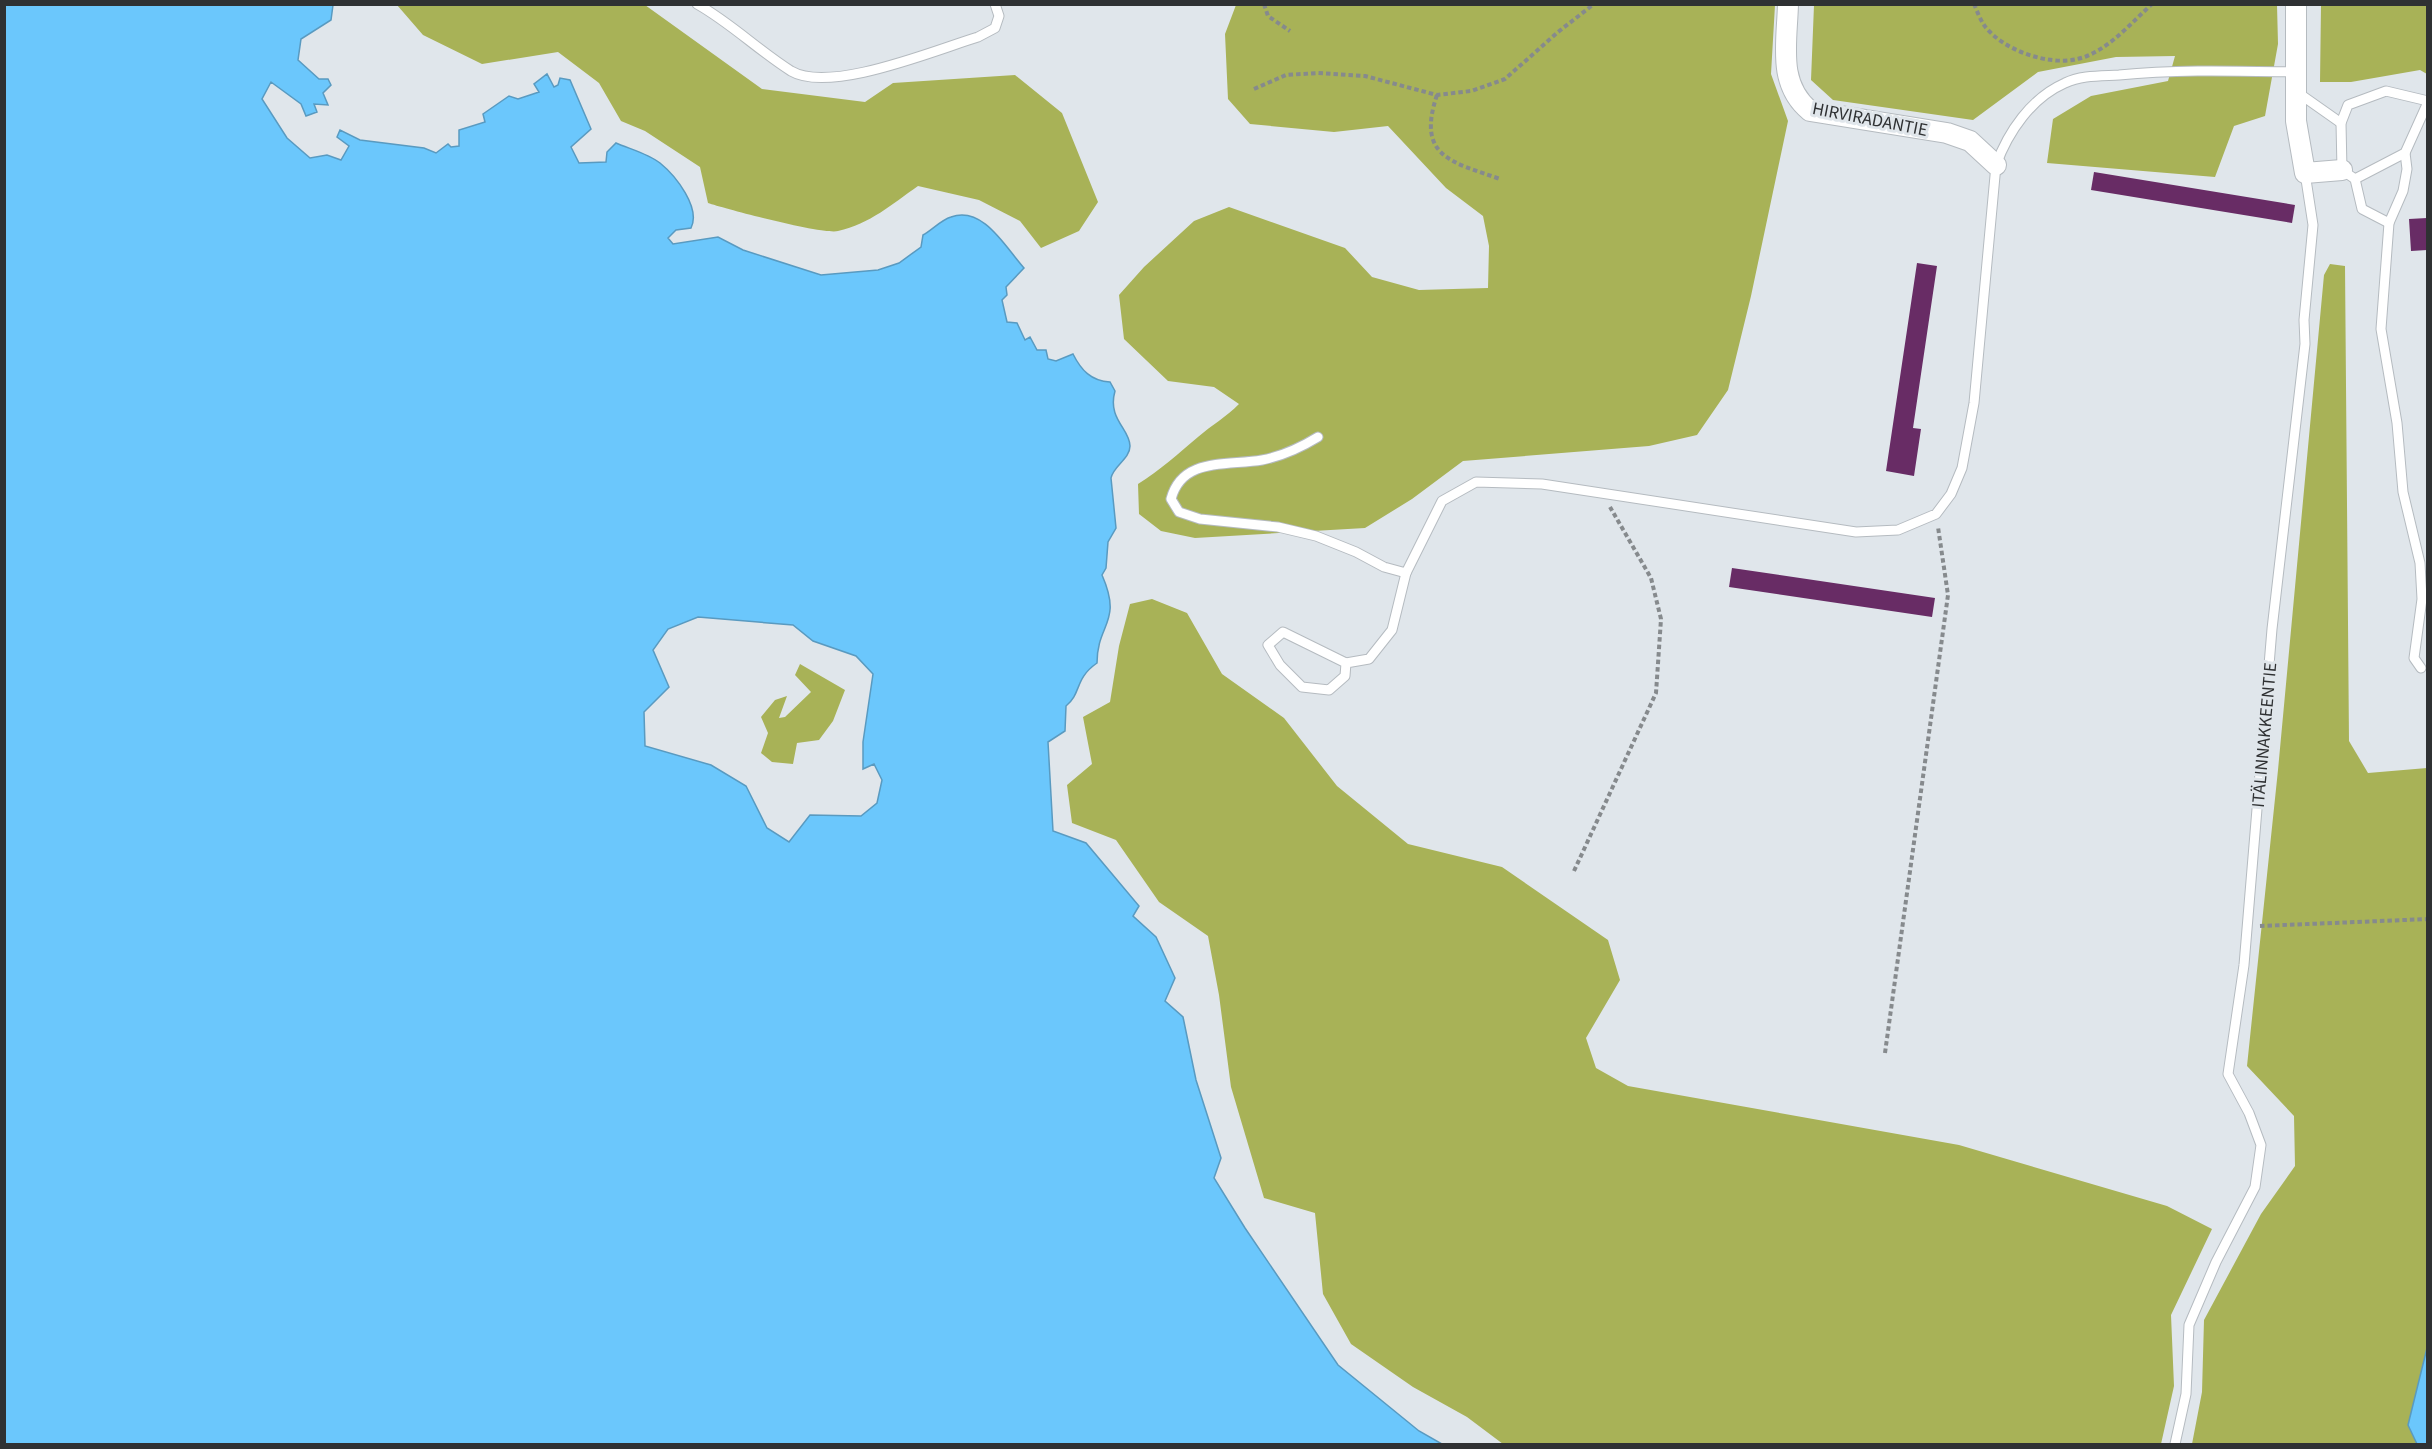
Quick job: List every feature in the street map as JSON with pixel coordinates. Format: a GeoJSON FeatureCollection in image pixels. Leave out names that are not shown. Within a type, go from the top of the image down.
{"type":"FeatureCollection","features":[{"type":"Feature","properties":{"kind":"street","name":"HIRVIRADANTIE"},"geometry":{"type":"LineString","coordinates":[[1788,4],[1786,69],[1796,99],[1810,111],[1947,133],[1970,141],[1996,165]]}},
{"type":"Feature","properties":{"kind":"street","name":"ITÄLINNAKKEENTIE"},"geometry":{"type":"LineString","coordinates":[[2296,4],[2296,121],[2306,173]]}},
{"type":"Feature","properties":{"kind":"street"},"geometry":{"type":"LineString","coordinates":[[2306,173],[2349,175]]}},
{"type":"Feature","properties":{"kind":"lane"},"geometry":{"type":"LineString","coordinates":[[697,4],[793,72],[826,79],[862,73],[978,37],[995,28],[999,16],[995,4]]}},
{"type":"Feature","properties":{"kind":"lane"},"geometry":{"type":"LineString","coordinates":[[1346,663],[1345,676],[1329,690],[1302,687],[1280,665],[1268,645],[1283,632],[1346,663],[1369,659],[1392,630],[1406,573],[1442,501],[1476,482],[1542,484],[1856,532],[1898,530],[1936,514],[1951,494],[1962,468],[1974,404],[1996,165],[2007,136],[2037,101],[2064,83],[2083,78],[2175,69],[2297,72]]}},
{"type":"Feature","properties":{"kind":"lane"},"geometry":{"type":"LineString","coordinates":[[2389,223],[2362,208],[2349,175],[2341,123],[2348,105],[2386,91],[2427,101],[2405,153],[2408,170],[2403,191],[2389,223],[2381,329],[2397,423],[2403,492],[2420,563],[2422,599],[2414,658],[2421,668]]}},
{"type":"Feature","properties":{"kind":"lane"},"geometry":{"type":"LineString","coordinates":[[2297,92],[2341,123]]}},
{"type":"Feature","properties":{"kind":"lane"},"geometry":{"type":"LineString","coordinates":[[2349,175],[2405,153]]}},
{"type":"Feature","properties":{"kind":"lane","name":"ITÄLINNAKKEENTIE"},"geometry":{"type":"LineString","coordinates":[[2175,1444],[2186,1394],[2189,1325],[2216,1262],[2255,1187],[2261,1145],[2249,1113],[2228,1074],[2247,926],[2272,629],[2305,344],[2304,320],[2313,225],[2306,173]]}},
{"type":"Feature","properties":{"kind":"lane"},"geometry":{"type":"LineString","coordinates":[[1318,437],[1290,453],[1272,458],[1195,468],[1175,484],[1171,499],[1179,512],[1200,519],[1278,527],[1316,536],[1356,552],[1384,567],[1406,573]]}},
{"type":"Feature","properties":{"kind":"path"},"geometry":{"type":"LineString","coordinates":[[1264,4],[1268,16],[1290,31]]}},
{"type":"Feature","properties":{"kind":"path"},"geometry":{"type":"LineString","coordinates":[[1254,89],[1286,75],[1318,73],[1365,76],[1437,95],[1471,91],[1505,79],[1594,4]]}},
{"type":"Feature","properties":{"kind":"path"},"geometry":{"type":"LineString","coordinates":[[1974,4],[1985,27],[2004,42],[2031,55],[2066,60],[2078,59],[2102,48],[2152,4]]}},
{"type":"Feature","properties":{"kind":"path"},"geometry":{"type":"LineString","coordinates":[[1437,95],[1431,115],[1432,139],[1445,159],[1500,179]]}},
{"type":"Feature","properties":{"kind":"path"},"geometry":{"type":"LineString","coordinates":[[1574,871],[1656,693],[1661,619],[1651,578],[1602,494]]}},
{"type":"Feature","properties":{"kind":"path"},"geometry":{"type":"LineString","coordinates":[[1885,1053],[1948,595],[1936,514]]}},
{"type":"Feature","properties":{"kind":"path"},"geometry":{"type":"LineString","coordinates":[[2247,926],[2427,919]]}},
{"type":"Feature","properties":{"kind":"green space"},"geometry":{"type":"Polygon","coordinates":[[[397,5],[645,5],[762,89],[865,102],[893,83],[1015,75],[1062,113],[1098,202],[1079,231],[1041,248],[1020,221],[979,200],[918,186],[871,218],[838,231],[814,229],[753,216],[708,203],[700,167],[645,131],[621,121],[599,83],[558,52],[482,64],[423,35],[397,5]]]}},
{"type":"Feature","properties":{"kind":"green space"},"geometry":{"type":"Polygon","coordinates":[[[1236,5],[1775,5],[1771,74],[1788,121],[1751,296],[1728,390],[1697,435],[1649,446],[1463,461],[1412,499],[1365,528],[1195,538],[1161,531],[1139,514],[1138,484],[1169,462],[1239,404],[1214,387],[1168,381],[1124,339],[1119,295],[1144,267],[1194,221],[1229,207],[1345,248],[1372,277],[1419,290],[1488,288],[1489,246],[1483,216],[1446,188],[1388,126],[1334,132],[1250,124],[1228,99],[1225,34],[1236,5]]]}},
{"type":"Feature","properties":{"kind":"green space"},"geometry":{"type":"Polygon","coordinates":[[[1814,5],[2277,5],[2278,44],[2265,116],[2234,126],[2215,177],[2047,163],[2053,119],[2091,96],[2168,81],[2175,56],[2116,57],[2038,72],[1973,120],[1833,100],[1811,80],[1814,5]]]}},
{"type":"Feature","properties":{"kind":"green space"},"geometry":{"type":"Polygon","coordinates":[[[2321,5],[2427,5],[2427,74],[2420,70],[2351,82],[2320,82],[2321,5]]]}},
{"type":"Feature","properties":{"kind":"green space"},"geometry":{"type":"Polygon","coordinates":[[[2330,264],[2345,266],[2349,741],[2368,773],[2427,768],[2428,1348],[2408,1425],[2417,1444],[2192,1444],[2202,1392],[2204,1320],[2261,1214],[2295,1166],[2294,1116],[2247,1066],[2278,770],[2324,275],[2330,264]]]}},
{"type":"Feature","properties":{"kind":"green space"},"geometry":{"type":"Polygon","coordinates":[[[1152,599],[1187,613],[1222,674],[1284,718],[1337,786],[1408,844],[1502,867],[1608,940],[1620,980],[1586,1038],[1596,1068],[1628,1086],[1959,1145],[2167,1206],[2212,1229],[2171,1315],[2174,1386],[2161,1444],[1503,1444],[1467,1417],[1413,1387],[1351,1344],[1323,1294],[1315,1213],[1264,1198],[1231,1087],[1219,995],[1208,936],[1159,902],[1116,840],[1072,823],[1067,785],[1092,764],[1083,717],[1110,702],[1119,646],[1130,604],[1152,599]]]}},
{"type":"Feature","properties":{"kind":"green space"},"geometry":{"type":"Polygon","coordinates":[[[800,664],[845,690],[833,721],[819,740],[797,743],[793,764],[772,762],[761,753],[768,733],[761,717],[775,700],[787,696],[779,718],[785,717],[811,692],[795,675],[800,664]]]}},
{"type":"Feature","properties":{"kind":"water"},"geometry":{"type":"Polygon","coordinates":[[[5,4],[333,5],[331,20],[301,39],[298,60],[319,79],[328,79],[331,85],[323,93],[328,105],[314,104],[317,112],[306,116],[301,104],[271,82],[262,99],[287,138],[310,158],[327,155],[341,160],[349,146],[337,137],[340,130],[360,140],[424,148],[436,153],[448,144],[451,147],[459,146],[459,130],[485,122],[483,114],[509,96],[518,99],[539,92],[534,84],[547,74],[554,87],[558,85],[560,78],[570,80],[591,129],[571,147],[579,163],[606,162],[607,152],[616,143],[656,160],[673,176],[685,193],[693,211],[693,220],[691,228],[676,230],[668,238],[673,244],[718,237],[743,250],[821,275],[878,270],[899,263],[921,247],[923,235],[951,217],[963,215],[973,217],[993,230],[1024,268],[1006,287],[1007,295],[1002,300],[1007,322],[1017,323],[1025,340],[1030,337],[1037,350],[1046,350],[1048,359],[1056,361],[1073,354],[1087,374],[1110,382],[1115,391],[1113,401],[1116,416],[1127,434],[1130,446],[1127,455],[1111,478],[1116,528],[1108,542],[1106,568],[1102,575],[1108,591],[1110,613],[1098,650],[1097,663],[1081,680],[1074,696],[1066,706],[1065,731],[1048,742],[1053,831],[1086,843],[1139,906],[1133,916],[1156,937],[1175,978],[1165,1001],[1183,1017],[1196,1080],[1221,1158],[1214,1178],[1245,1228],[1338,1365],[1419,1431],[1442,1444],[5,1444],[5,4]],[[698,617],[668,629],[653,650],[669,687],[644,712],[645,746],[711,765],[746,786],[767,828],[789,842],[810,815],[861,816],[877,803],[882,780],[874,764],[863,769],[863,742],[873,674],[856,656],[813,641],[793,625],[698,617]]]}},
{"type":"Feature","properties":{"kind":"water"},"geometry":{"type":"Polygon","coordinates":[[[2427,1348],[2427,1444],[2417,1444],[2408,1425],[2427,1348]]]}},
{"type":"Feature","properties":{"kind":"building"},"geometry":{"type":"Polygon","coordinates":[[[2094,172],[2295,205],[2292,223],[2091,190],[2094,172]]]}},
{"type":"Feature","properties":{"kind":"building"},"geometry":{"type":"Polygon","coordinates":[[[2427,218],[2427,250],[2411,251],[2409,219],[2427,218]]]}},
{"type":"Feature","properties":{"kind":"building"},"geometry":{"type":"Polygon","coordinates":[[[1917,263],[1937,266],[1913,428],[1921,429],[1914,476],[1886,471],[1917,263]]]}},
{"type":"Feature","properties":{"kind":"building"},"geometry":{"type":"Polygon","coordinates":[[[1732,568],[1935,598],[1932,617],[1729,587],[1732,568]]]}}]}
